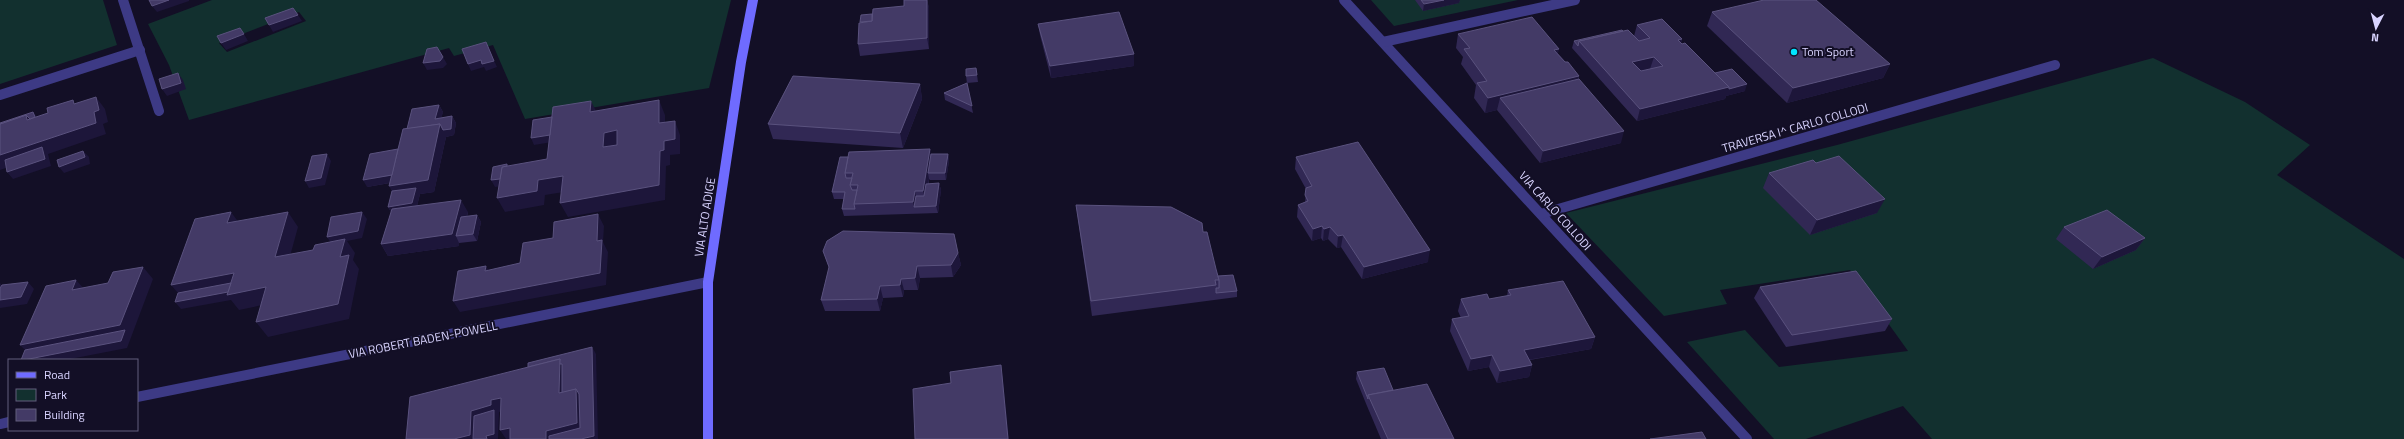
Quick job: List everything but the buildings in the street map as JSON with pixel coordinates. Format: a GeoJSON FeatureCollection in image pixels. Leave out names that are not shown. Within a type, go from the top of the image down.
{"type":"FeatureCollection","features":[{"type":"Feature","properties":{"kind":"street"},"geometry":{"type":"LineString","coordinates":[[124,0],[159,111]]}},
{"type":"Feature","properties":{"kind":"street","name":"VIA ALTO ADIGE"},"geometry":{"type":"LineString","coordinates":[[708,439],[708,282],[741,62],[753,0]]}},
{"type":"Feature","properties":{"kind":"street","name":"VIA CARLO COLLODI"},"geometry":{"type":"LineString","coordinates":[[1344,0],[1747,439]]}},
{"type":"Feature","properties":{"kind":"street"},"geometry":{"type":"LineString","coordinates":[[1383,42],[1574,0]]}},
{"type":"Feature","properties":{"kind":"street"},"geometry":{"type":"LineString","coordinates":[[0,95],[140,50]]}},
{"type":"Feature","properties":{"kind":"street","name":"TRAVERSA I^ CARLO COLLODI"},"geometry":{"type":"LineString","coordinates":[[1541,214],[2055,66]]}},
{"type":"Feature","properties":{"kind":"street","name":"VIA ROBERT BADEN-POWELL"},"geometry":{"type":"LineString","coordinates":[[138,397],[708,282]]}},
{"type":"Feature","properties":{"kind":"green space"},"geometry":{"type":"Polygon","coordinates":[[[0,0],[103,0],[117,45],[0,84],[0,0]]]}},
{"type":"Feature","properties":{"kind":"green space"},"geometry":{"type":"Polygon","coordinates":[[[212,0],[731,0],[709,88],[525,119],[493,45],[454,56],[449,48],[189,120],[169,65],[148,24],[212,0]],[[299,12],[219,43],[227,52],[306,21],[299,12]]]}},
{"type":"Feature","properties":{"kind":"green space"},"geometry":{"type":"Polygon","coordinates":[[[1371,0],[1518,0],[1394,26],[1371,0]]]}},
{"type":"Feature","properties":{"kind":"green space"},"geometry":{"type":"Polygon","coordinates":[[[2153,58],[2245,102],[2310,145],[2277,175],[2404,259],[2404,439],[1932,439],[1903,406],[1806,439],[1774,439],[1687,342],[1745,330],[1779,367],[1908,351],[1850,270],[1720,290],[1727,304],[1664,316],[1566,213],[1837,145],[2153,58]]]}},
{"type":"Feature","properties":{"kind":"place","name":"Tom Sport"},"geometry":{"type":"Point","coordinates":[1794,52]}}]}
